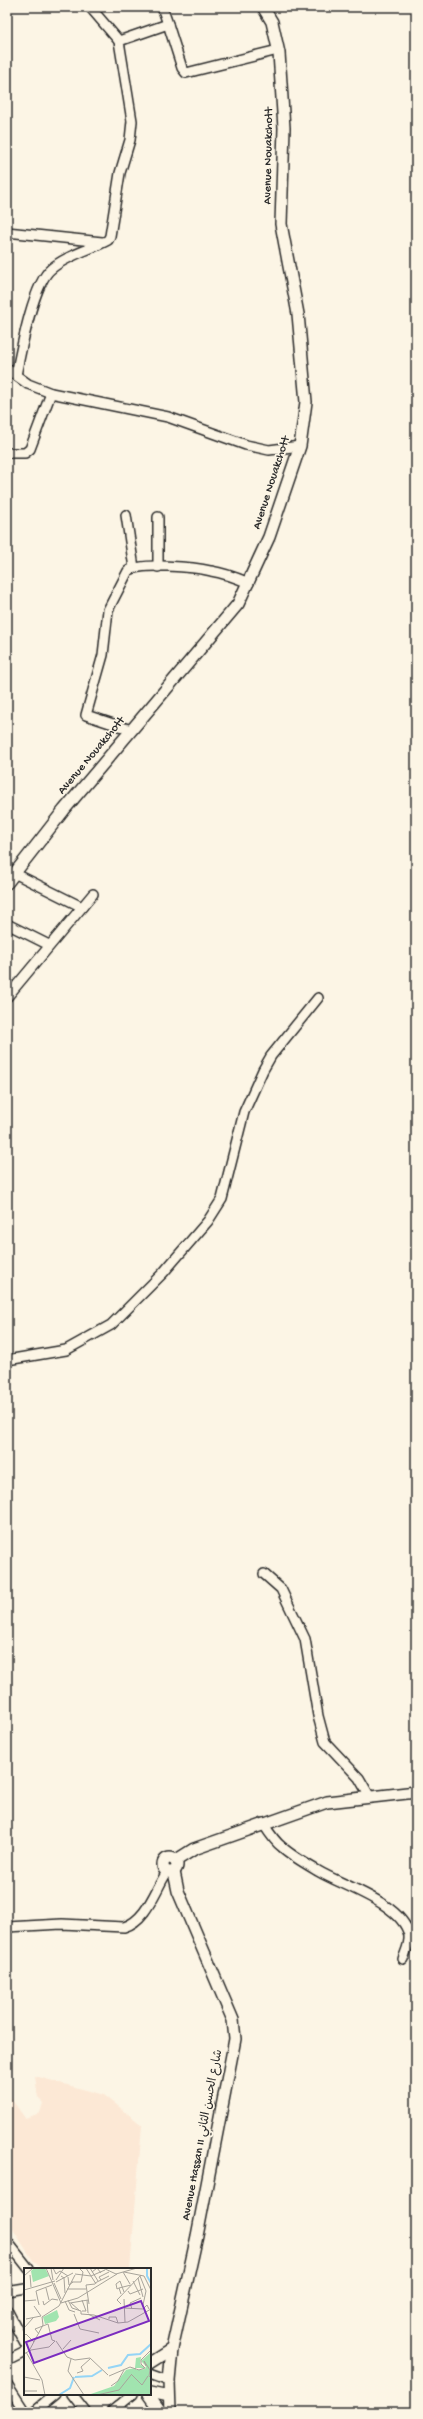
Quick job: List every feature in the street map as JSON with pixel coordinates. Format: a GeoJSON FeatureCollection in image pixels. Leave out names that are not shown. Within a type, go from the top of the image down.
{"type":"FeatureCollection","features":[{"type":"Feature","properties":{"kind":"street"},"geometry":{"type":"LineString","coordinates":[[16,375],[35,298],[44,276],[52,268],[104,242],[110,236],[120,172],[131,132],[132,121],[119,41],[90,7]]}},
{"type":"Feature","properties":{"kind":"street"},"geometry":{"type":"LineString","coordinates":[[162,7],[182,68],[186,74],[278,50]]}},
{"type":"Feature","properties":{"kind":"street","name":"Avenue Nouakchott"},"geometry":{"type":"LineString","coordinates":[[7,883],[131,730],[228,618],[249,583],[269,537],[300,446],[306,402],[298,314],[281,224],[284,128],[278,50],[272,22],[263,7]]}},
{"type":"Feature","properties":{"kind":"street"},"geometry":{"type":"LineString","coordinates":[[119,41],[168,24]]}},
{"type":"Feature","properties":{"kind":"street"},"geometry":{"type":"LineString","coordinates":[[7,232],[104,242]]}},
{"type":"Feature","properties":{"kind":"street"},"geometry":{"type":"LineString","coordinates":[[7,369],[28,384],[51,393],[168,417],[259,449],[277,450],[300,446]]}},
{"type":"Feature","properties":{"kind":"street"},"geometry":{"type":"LineString","coordinates":[[7,453],[24,453],[30,449],[51,393]]}},
{"type":"Feature","properties":{"kind":"street"},"geometry":{"type":"LineString","coordinates":[[126,515],[134,568]]}},
{"type":"Feature","properties":{"kind":"street"},"geometry":{"type":"LineString","coordinates":[[158,517],[158,567]]}},
{"type":"Feature","properties":{"kind":"street"},"geometry":{"type":"LineString","coordinates":[[131,730],[86,715],[103,655],[106,618],[110,605],[124,584],[128,571],[134,568],[158,567],[211,570],[249,583]]}},
{"type":"Feature","properties":{"kind":"street"},"geometry":{"type":"LineString","coordinates":[[14,873],[82,907]]}},
{"type":"Feature","properties":{"kind":"street"},"geometry":{"type":"LineString","coordinates":[[7,997],[49,944],[93,894]]}},
{"type":"Feature","properties":{"kind":"street"},"geometry":{"type":"LineString","coordinates":[[7,924],[49,944]]}},
{"type":"Feature","properties":{"kind":"street"},"geometry":{"type":"LineString","coordinates":[[7,1360],[66,1350],[112,1325],[163,1273],[208,1221],[222,1199],[244,1112],[263,1070],[271,1056],[318,998]]}},
{"type":"Feature","properties":{"kind":"street"},"geometry":{"type":"LineString","coordinates":[[264,1574],[281,1589],[305,1639],[318,1716],[325,1742],[359,1778],[370,1797]]}},
{"type":"Feature","properties":{"kind":"street"},"geometry":{"type":"LineString","coordinates":[[7,1927],[62,1924],[124,1927],[132,1924],[143,1914],[172,1868],[194,1848],[327,1802],[416,1792]]}},
{"type":"Feature","properties":{"kind":"street"},"geometry":{"type":"LineString","coordinates":[[263,1823],[281,1847],[318,1871],[355,1889],[395,1914],[409,1936],[408,1945],[403,1959]]}},
{"type":"Feature","properties":{"kind":"street","name":"Avenue Hassan II شارع الحسن الثاني"},"geometry":{"type":"LineString","coordinates":[[170,2412],[169,2381],[172,2350],[195,2243],[235,2039],[233,2020],[178,1891],[172,1868]]}},
{"type":"Feature","properties":{"kind":"street"},"geometry":{"type":"LineString","coordinates":[[7,2241],[28,2268]]}},
{"type":"Feature","properties":{"kind":"street"},"geometry":{"type":"LineString","coordinates":[[7,2291],[24,2288]]}},
{"type":"Feature","properties":{"kind":"street"},"geometry":{"type":"LineString","coordinates":[[7,2310],[24,2342]]}},
{"type":"Feature","properties":{"kind":"street"},"geometry":{"type":"LineString","coordinates":[[151,2363],[172,2350]]}},
{"type":"Feature","properties":{"kind":"street"},"geometry":{"type":"LineString","coordinates":[[7,2361],[24,2352]]}},
{"type":"Feature","properties":{"kind":"street"},"geometry":{"type":"LineString","coordinates":[[151,2374],[169,2381]]}},
{"type":"Feature","properties":{"kind":"street"},"geometry":{"type":"LineString","coordinates":[[7,2384],[25,2412]]}},
{"type":"Feature","properties":{"kind":"street"},"geometry":{"type":"LineString","coordinates":[[151,2393],[169,2396]]}},
{"type":"Feature","properties":{"kind":"street"},"geometry":{"type":"LineString","coordinates":[[33,2412],[54,2395]]}},
{"type":"Feature","properties":{"kind":"street"},"geometry":{"type":"LineString","coordinates":[[73,2395],[86,2412]]}},
{"type":"Feature","properties":{"kind":"street"},"geometry":{"type":"LineString","coordinates":[[111,2412],[132,2395]]}},
{"type":"Feature","properties":{"kind":"street"},"geometry":{"type":"LineString","coordinates":[[150,2395],[161,2412]]}},
{"type":"Feature","properties":{"kind":"shaded area"},"geometry":{"type":"Polygon","coordinates":[[[35,2076],[104,2095],[142,2125],[130,2268],[42,2268],[34,2262],[7,2220],[7,2093],[25,2118],[40,2113],[43,2103],[38,2098],[35,2076]]]}}]}
